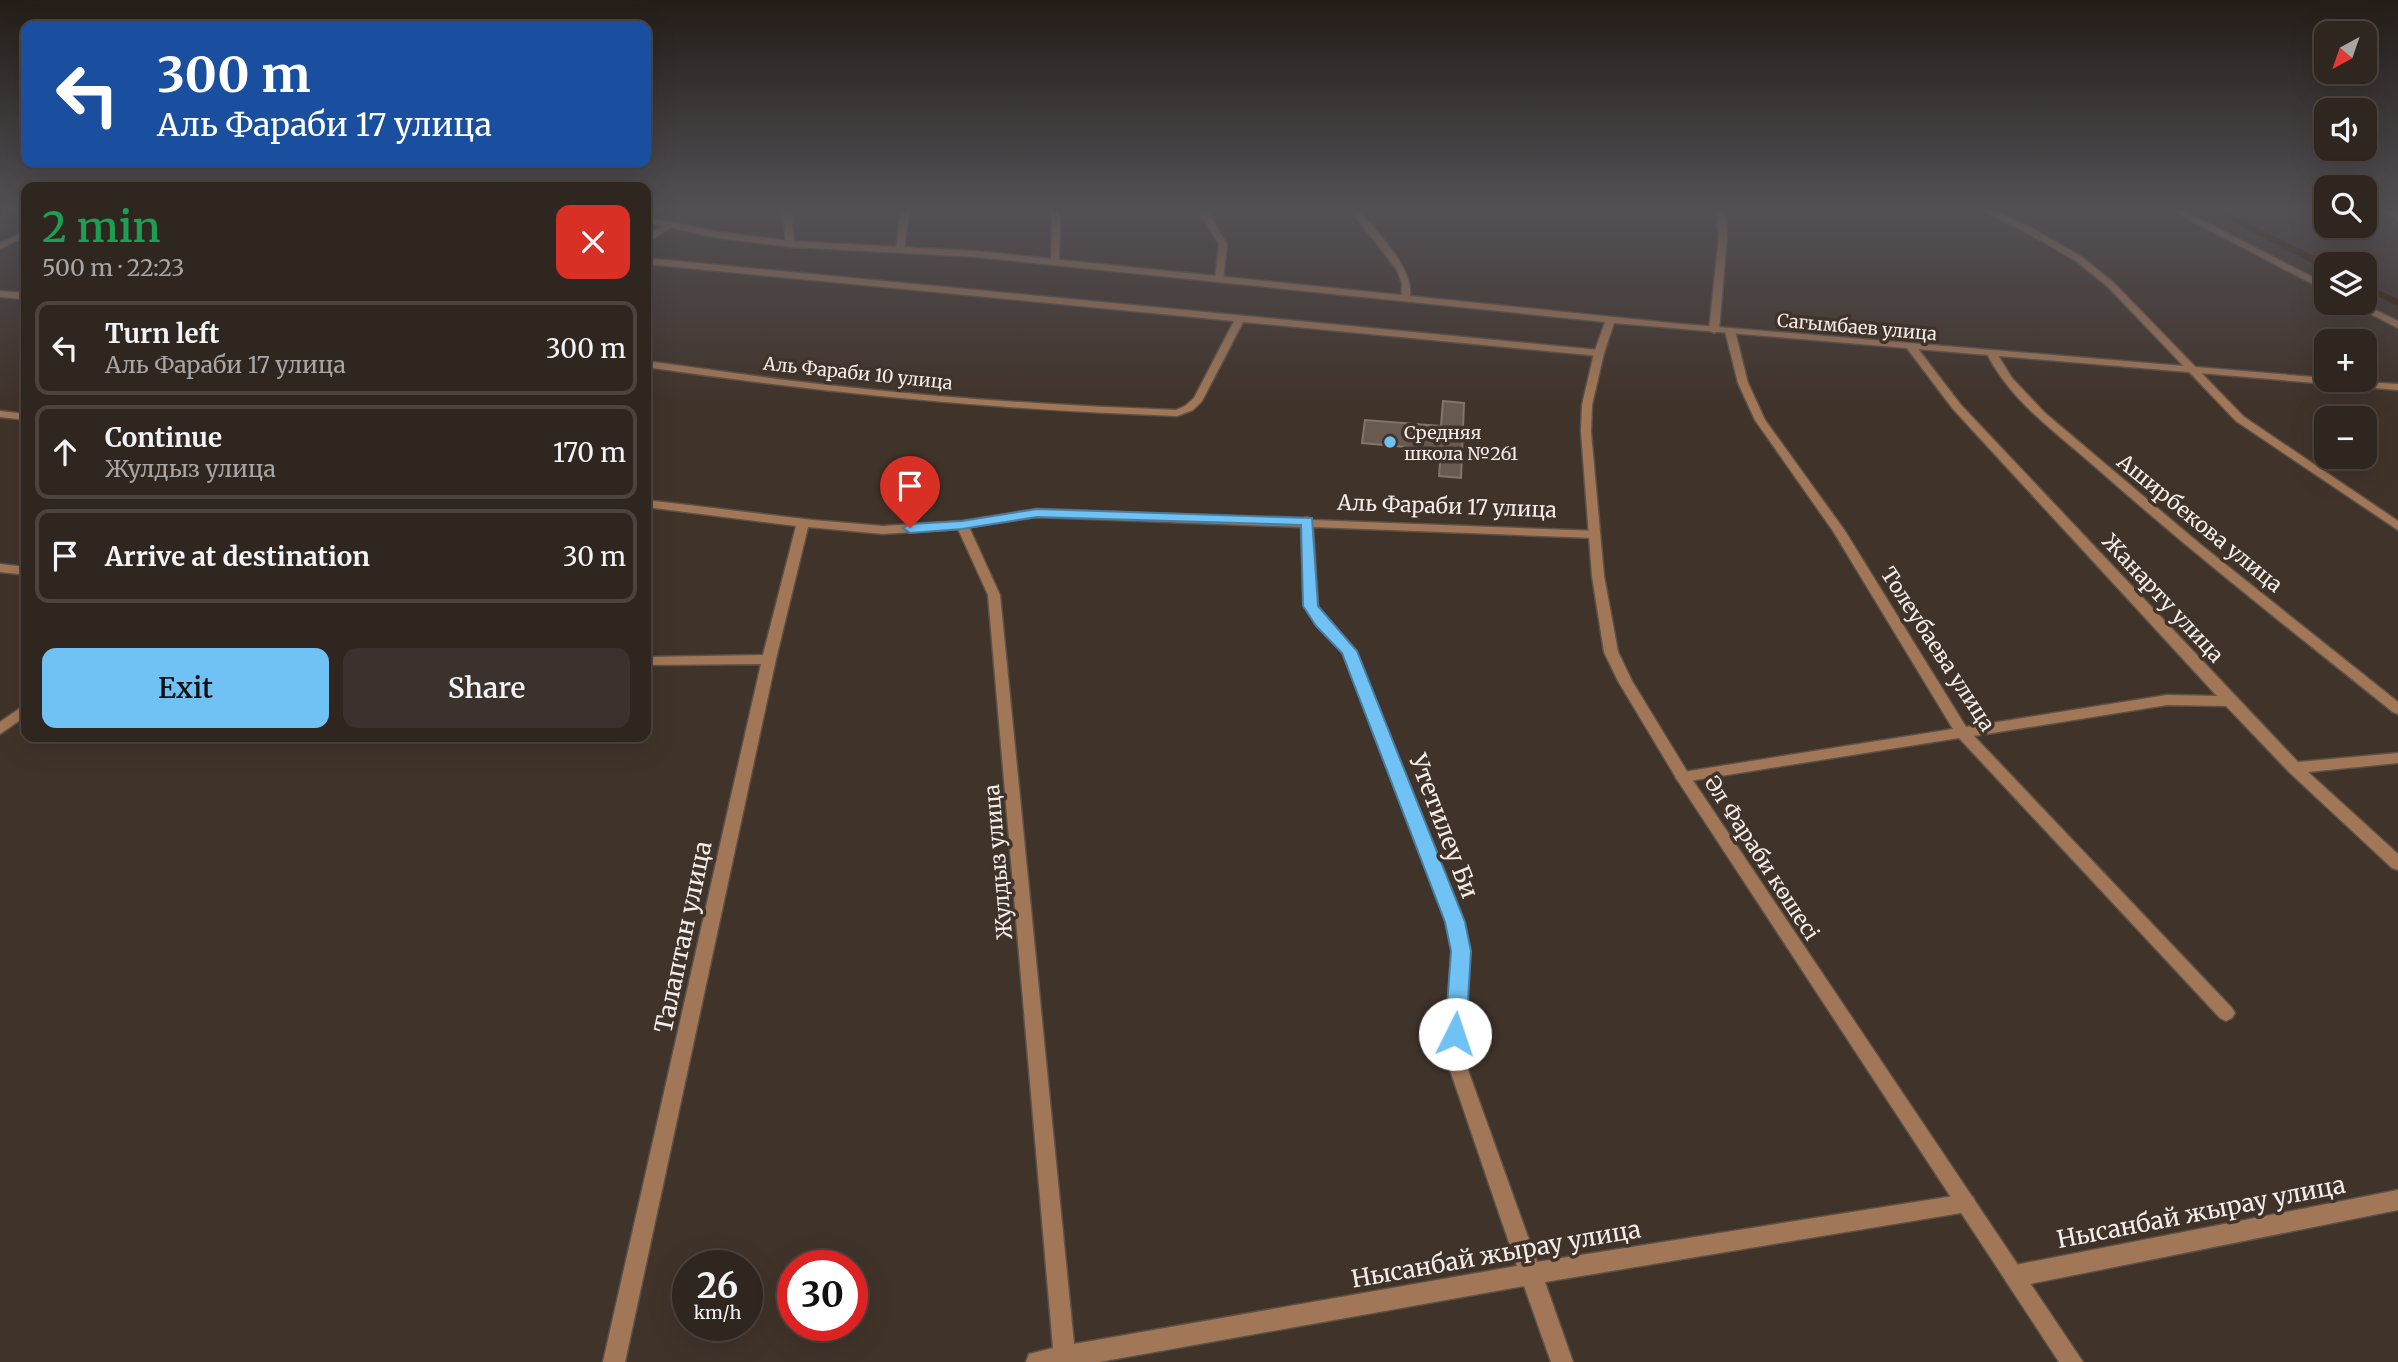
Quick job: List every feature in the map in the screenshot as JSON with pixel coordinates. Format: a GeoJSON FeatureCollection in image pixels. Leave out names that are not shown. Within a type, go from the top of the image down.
{"type":"FeatureCollection","features":[{"type":"Feature","properties":{"kind":"street"},"geometry":{"type":"LineString","coordinates":[[785,275],[1599,353]]}},
{"type":"Feature","properties":{"kind":"street","name":"Сагымбаев улица"},"geometry":{"type":"LineString","coordinates":[[1177,275],[1714,330],[2398,387]]}},
{"type":"Feature","properties":{"kind":"street"},"geometry":{"type":"LineString","coordinates":[[1220,275],[1220,279]]}},
{"type":"Feature","properties":{"kind":"street"},"geometry":{"type":"LineString","coordinates":[[1403,275],[1407,284],[1406,300]]}},
{"type":"Feature","properties":{"kind":"street"},"geometry":{"type":"LineString","coordinates":[[1714,330],[1719,275]]}},
{"type":"Feature","properties":{"kind":"street"},"geometry":{"type":"LineString","coordinates":[[2098,275],[2240,419],[2398,526]]}},
{"type":"Feature","properties":{"kind":"street"},"geometry":{"type":"LineString","coordinates":[[0,294],[21,296]]}},
{"type":"Feature","properties":{"kind":"street"},"geometry":{"type":"LineString","coordinates":[[2377,314],[2398,325]]}},
{"type":"Feature","properties":{"kind":"street","name":"Аль Фараби 10 улица"},"geometry":{"type":"LineString","coordinates":[[651,366],[813,387],[1067,410],[1177,413],[1189,408],[1198,399],[1240,319]]}},
{"type":"Feature","properties":{"kind":"street","name":"Әл Фараби көшесі"},"geometry":{"type":"LineString","coordinates":[[1610,320],[1587,405],[1586,432],[1598,576],[1611,652],[1625,681],[1684,777],[2072,1362]]}},
{"type":"Feature","properties":{"kind":"street","name":"Толеубаева улица"},"geometry":{"type":"LineString","coordinates":[[1730,331],[1743,383],[1760,420],[1839,531],[1962,732],[2225,1013]]}},
{"type":"Feature","properties":{"kind":"street","name":"Жанарту улица"},"geometry":{"type":"LineString","coordinates":[[1911,347],[1957,407],[2230,701],[2294,768],[2398,864]]}},
{"type":"Feature","properties":{"kind":"street","name":"Аширбекова улица"},"geometry":{"type":"LineString","coordinates":[[1992,354],[1999,370],[2022,397],[2119,483],[2398,709]]}},
{"type":"Feature","properties":{"kind":"street"},"geometry":{"type":"LineString","coordinates":[[0,414],[21,416]]}},
{"type":"Feature","properties":{"kind":"street"},"geometry":{"type":"LineString","coordinates":[[651,504],[883,530],[962,525]]}},
{"type":"Feature","properties":{"kind":"street","name":"Аль Фараби 17 улица"},"geometry":{"type":"LineString","coordinates":[[962,525],[1037,513],[1307,521],[1594,534]]}},
{"type":"Feature","properties":{"kind":"street","name":"Утетилеу Би"},"geometry":{"type":"LineString","coordinates":[[1307,521],[1311,606],[1321,623],[1349,651],[1455,922],[1461,951],[1455,1034],[1460,1070],[1562,1362]]}},
{"type":"Feature","properties":{"kind":"street","name":"Талаптан улица"},"geometry":{"type":"LineString","coordinates":[[614,1362],[769,659],[803,523]]}},
{"type":"Feature","properties":{"kind":"street","name":"Жулдыз улица"},"geometry":{"type":"LineString","coordinates":[[962,525],[994,595],[1064,1360]]}},
{"type":"Feature","properties":{"kind":"street"},"geometry":{"type":"LineString","coordinates":[[0,568],[21,570]]}},
{"type":"Feature","properties":{"kind":"street"},"geometry":{"type":"LineString","coordinates":[[651,661],[769,659]]}},
{"type":"Feature","properties":{"kind":"street"},"geometry":{"type":"LineString","coordinates":[[1684,777],[2167,699],[2230,701]]}},
{"type":"Feature","properties":{"kind":"street"},"geometry":{"type":"LineString","coordinates":[[0,729],[21,713]]}},
{"type":"Feature","properties":{"kind":"street"},"geometry":{"type":"LineString","coordinates":[[2294,768],[2398,758]]}},
{"type":"Feature","properties":{"kind":"street","name":"Нысанбай жырау улица"},"geometry":{"type":"LineString","coordinates":[[2015,1276],[2398,1200]]}},
{"type":"Feature","properties":{"kind":"street","name":"Нысанбай жырау улица"},"geometry":{"type":"LineString","coordinates":[[1037,1362],[1064,1360],[1530,1274],[1966,1204]]}},
{"type":"Feature","properties":{"kind":"building","name":"Средняя школа №261"},"geometry":{"type":"Polygon","coordinates":[[[1443,401],[1464,403],[1461,478],[1439,476],[1441,450],[1362,443],[1365,420],[1441,426],[1443,401]]]}},
{"type":"Feature","properties":{"kind":"waterway"},"geometry":{"type":"LineString","coordinates":[[2377,292],[2398,303]]}},
{"type":"Feature","properties":{"kind":"place","name":"Средняя школа №261"},"geometry":{"type":"Point","coordinates":[1390,442]}},
{"type":"Feature","properties":{"kind":"route"},"geometry":{"type":"LineString","coordinates":[[910,528],[962,525],[1037,513],[1307,521],[1311,606],[1321,623],[1349,651],[1455,922],[1461,951],[1455,1034]]}}]}
